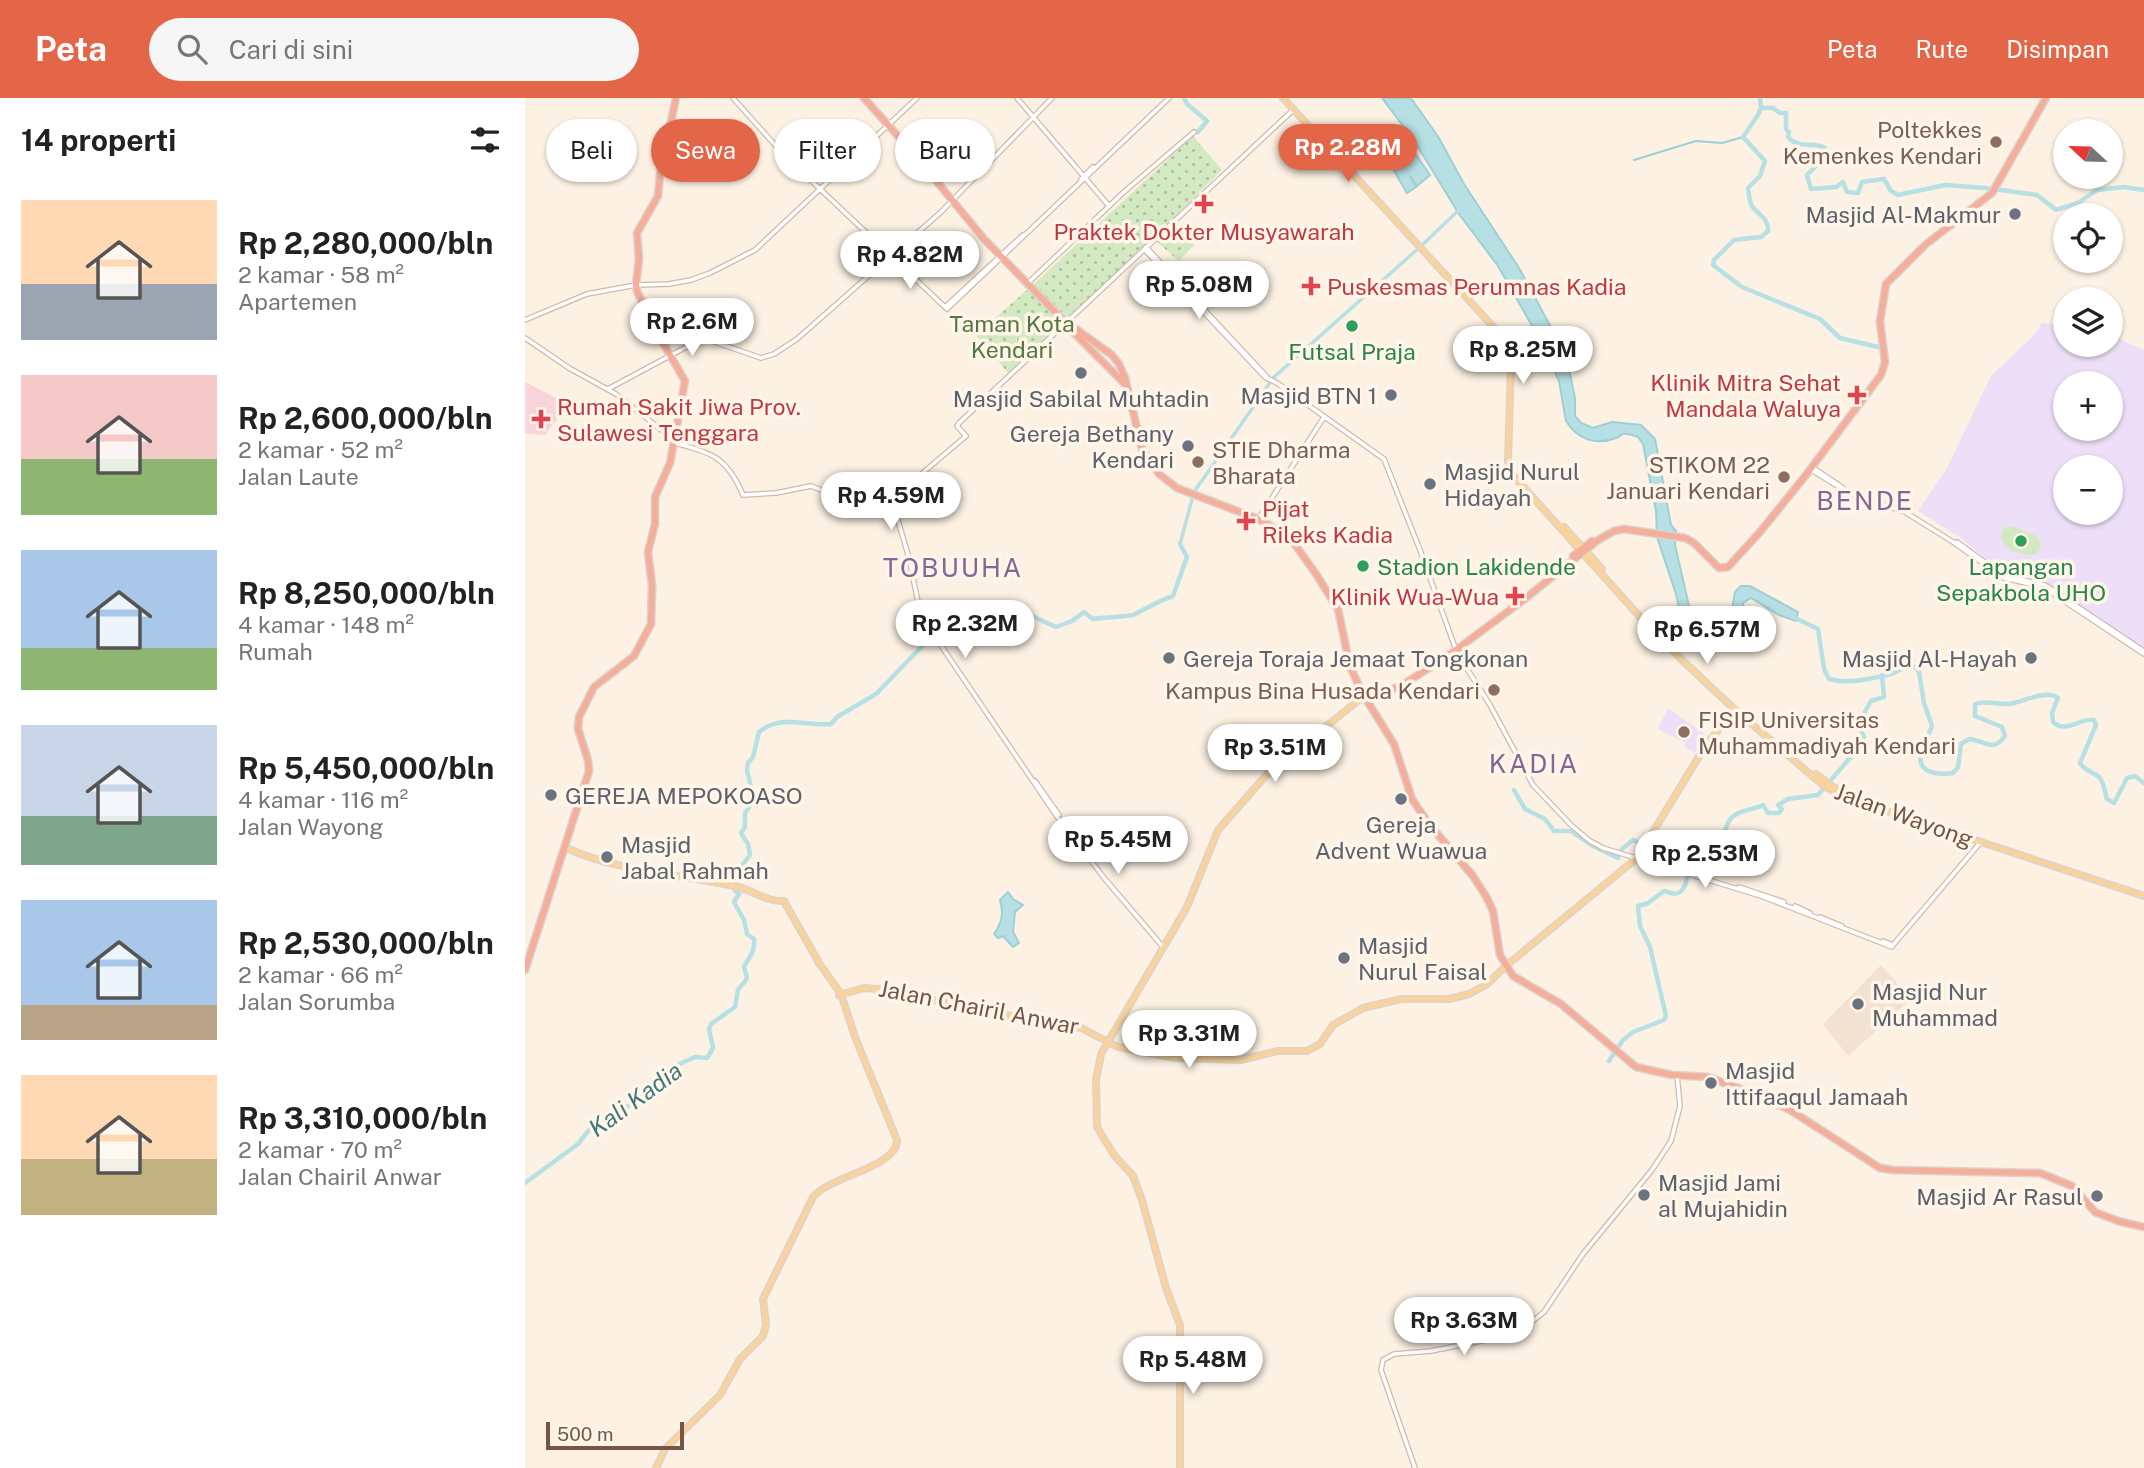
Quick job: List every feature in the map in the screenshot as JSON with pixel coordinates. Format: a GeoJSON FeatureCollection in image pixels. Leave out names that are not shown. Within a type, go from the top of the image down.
{"type":"FeatureCollection","features":[{"type":"Feature","properties":{"kind":"highway"},"geometry":{"type":"LineString","coordinates":[[525,970],[589,771],[578,729],[579,717],[594,687],[634,656],[651,624],[652,589],[648,549],[655,524],[655,497],[667,471],[685,381],[646,313],[636,285],[639,259],[637,233],[658,195],[676,98]]}},
{"type":"Feature","properties":{"kind":"highway"},"geometry":{"type":"LineString","coordinates":[[863,98],[1002,256],[1123,381]]}},
{"type":"Feature","properties":{"kind":"highway"},"geometry":{"type":"LineString","coordinates":[[1365,697],[1405,682],[1455,648],[1517,603],[1607,531],[1620,527],[1678,535],[1694,543],[1717,566],[1726,568],[1760,532],[1878,375],[1883,362],[1879,335],[1880,306],[1883,286],[1891,274],[1926,241],[1990,192],[2044,98]]}},
{"type":"Feature","properties":{"kind":"highway"},"geometry":{"type":"LineString","coordinates":[[1064,320],[1112,355],[1119,364],[1139,441],[1148,462],[1167,483],[1258,519],[1291,539],[1335,602],[1340,615],[1346,655],[1365,697],[1394,740],[1412,799],[1471,871],[1492,907],[1499,948],[1506,965],[1518,978],[1576,1011],[1618,1051],[1640,1066],[1677,1074],[1715,1076],[1790,1109],[1888,1170],[2035,1172],[2073,1186],[2095,1212],[2118,1221],[2143,1225]]}},
{"type":"Feature","properties":{"kind":"main road"},"geometry":{"type":"LineString","coordinates":[[1285,98],[1329,146]]}},
{"type":"Feature","properties":{"kind":"main road"},"geometry":{"type":"LineString","coordinates":[[1285,98],[1510,341],[1514,353],[1511,396],[1512,461],[1517,477],[1583,550]]}},
{"type":"Feature","properties":{"kind":"main road","name":"Jalan Wayong"},"geometry":{"type":"LineString","coordinates":[[1583,550],[1655,633],[1732,708],[1842,796],[2144,894]]}},
{"type":"Feature","properties":{"kind":"main road","name":"Jalan Wayong"},"geometry":{"type":"LineString","coordinates":[[1583,550],[1673,647],[1765,733]]}},
{"type":"Feature","properties":{"kind":"main road"},"geometry":{"type":"LineString","coordinates":[[1181,1468],[1180,1325],[1133,1176],[1114,1155],[1097,1127],[1097,1080],[1101,1059],[1124,1014],[1191,900],[1212,841],[1220,827],[1268,773],[1365,697]]}},
{"type":"Feature","properties":{"kind":"main road","name":"Jalan Chairil Anwar"},"geometry":{"type":"LineString","coordinates":[[654,1468],[664,1445],[709,1404],[719,1392],[737,1357],[762,1334],[760,1302],[814,1192],[826,1183],[866,1167],[894,1148],[839,992],[857,986],[882,986],[1081,1028],[1131,1051],[1195,1059],[1241,1060],[1277,1051],[1307,1051],[1319,1044],[1333,1025],[1367,1007],[1401,999],[1449,999],[1472,992],[1489,982],[1637,857],[1683,775],[1732,708]]}},
{"type":"Feature","properties":{"kind":"main road","name":"Jalan Wayong"},"geometry":{"type":"LineString","coordinates":[[1930,825],[2144,894]]}},
{"type":"Feature","properties":{"kind":"main road"},"geometry":{"type":"LineString","coordinates":[[566,848],[594,860],[736,887],[763,898],[784,901],[819,963],[839,992]]}},
{"type":"Feature","properties":{"kind":"street"},"geometry":{"type":"LineString","coordinates":[[733,98],[783,154],[946,308],[1167,98]]}},
{"type":"Feature","properties":{"kind":"street"},"geometry":{"type":"LineString","coordinates":[[525,320],[583,295],[636,285],[686,281],[732,263],[755,250],[917,98]]}},
{"type":"Feature","properties":{"kind":"street"},"geometry":{"type":"LineString","coordinates":[[1017,98],[1109,206]]}},
{"type":"Feature","properties":{"kind":"street"},"geometry":{"type":"LineString","coordinates":[[608,389],[703,338],[759,358],[769,356],[803,335],[952,200],[1052,98]]}},
{"type":"Feature","properties":{"kind":"street"},"geometry":{"type":"LineString","coordinates":[[525,338],[569,368],[608,389],[673,441],[719,458],[732,473],[743,495],[778,493],[811,486],[850,500],[883,505],[966,435],[958,424],[1064,320],[1293,109]]}},
{"type":"Feature","properties":{"kind":"street"},"geometry":{"type":"LineString","coordinates":[[1028,283],[1109,206],[1194,132]]}},
{"type":"Feature","properties":{"kind":"street"},"geometry":{"type":"LineString","coordinates":[[1145,248],[1268,378],[1379,455],[1387,465],[1455,648],[1537,788],[1584,836],[1603,848],[1778,900],[1892,946]]}},
{"type":"Feature","properties":{"kind":"street"},"geometry":{"type":"LineString","coordinates":[[1258,519],[1324,416]]}},
{"type":"Feature","properties":{"kind":"street"},"geometry":{"type":"LineString","coordinates":[[1810,468],[1860,499],[1905,512],[1923,521],[1971,553],[1997,575],[2039,585],[2144,653]]}},
{"type":"Feature","properties":{"kind":"street"},"geometry":{"type":"LineString","coordinates":[[893,499],[919,607],[937,637],[1042,794],[1106,878],[1164,946]]}},
{"type":"Feature","properties":{"kind":"street"},"geometry":{"type":"LineString","coordinates":[[1892,946],[1980,843]]}},
{"type":"Feature","properties":{"kind":"street"},"geometry":{"type":"LineString","coordinates":[[1687,873],[1784,904],[1892,946]]}},
{"type":"Feature","properties":{"kind":"street"},"geometry":{"type":"LineString","coordinates":[[1415,1468],[1381,1370],[1383,1360],[1394,1354],[1431,1351],[1501,1337],[1544,1312],[1583,1254],[1652,1170],[1671,1141],[1680,1106],[1677,1074]]}},
{"type":"Feature","properties":{"kind":"shaded area"},"geometry":{"type":"Polygon","coordinates":[[[2042,323],[2053,324],[2053,357],[2123,357],[2123,340],[2144,350],[2144,648],[2042,581],[2001,572],[1961,538],[1918,511],[1947,468],[1991,376],[2033,336],[2042,323]]]}},
{"type":"Feature","properties":{"kind":"shaded area","name":"Rumah Sakit Jiwa Prov. Sulawesi Tenggara"},"geometry":{"type":"Polygon","coordinates":[[[525,382],[568,404],[545,435],[525,433],[525,382]]]}},
{"type":"Feature","properties":{"kind":"shaded area","name":"FISIP Universitas Muhammadiyah Kendari"},"geometry":{"type":"Polygon","coordinates":[[[1668,708],[1708,736],[1695,753],[1684,746],[1686,743],[1658,729],[1668,708]]]}},
{"type":"Feature","properties":{"kind":"shaded area"},"geometry":{"type":"Polygon","coordinates":[[[1881,965],[1911,999],[1848,1056],[1823,1024],[1881,965]]]}},
{"type":"Feature","properties":{"kind":"green space"},"geometry":{"type":"Polygon","coordinates":[[[1193,136],[1222,170],[1069,318],[1065,316],[1034,284],[1193,136]]]}},
{"type":"Feature","properties":{"kind":"green space"},"geometry":{"type":"Polygon","coordinates":[[[1177,224],[1194,245],[1179,261],[1157,242],[1177,224]]]}},
{"type":"Feature","properties":{"kind":"green space","name":"Taman Kota Kendari"},"geometry":{"type":"Polygon","coordinates":[[[1028,289],[1061,324],[1009,374],[976,335],[1028,289]]]}},
{"type":"Feature","properties":{"kind":"green space","name":"Lapangan Sepakbola UHO"},"geometry":{"type":"Polygon","coordinates":[[[2012,526],[2037,536],[2042,544],[2037,554],[2016,552],[2005,545],[2001,533],[2005,527],[2012,526]]]}},
{"type":"Feature","properties":{"kind":"water"},"geometry":{"type":"Polygon","coordinates":[[[1382,98],[1410,98],[1413,101],[1439,138],[1464,184],[1519,268],[1566,355],[1575,398],[1575,416],[1581,423],[1593,428],[1612,422],[1641,425],[1655,439],[1692,619],[1699,628],[1705,630],[1725,627],[1731,615],[1735,592],[1741,586],[1750,586],[1798,612],[1796,621],[1779,615],[1751,598],[1743,603],[1747,633],[1738,643],[1707,642],[1694,637],[1683,625],[1657,537],[1656,511],[1643,444],[1638,437],[1630,434],[1594,441],[1581,436],[1570,427],[1566,421],[1559,381],[1539,338],[1498,266],[1459,214],[1415,142],[1382,98]]]}},
{"type":"Feature","properties":{"kind":"water"},"geometry":{"type":"Polygon","coordinates":[[[1410,146],[1430,175],[1417,186],[1410,176],[1416,187],[1407,193],[1388,160],[1410,146]]]}},
{"type":"Feature","properties":{"kind":"water"},"geometry":{"type":"Polygon","coordinates":[[[1008,892],[1023,905],[1015,912],[1013,932],[1019,943],[1013,947],[1003,936],[998,938],[994,934],[1001,918],[1000,900],[1008,892]]]}},
{"type":"Feature","properties":{"kind":"waterway"},"geometry":{"type":"LineString","coordinates":[[1184,98],[1187,104],[1207,121],[1198,132]]}},
{"type":"Feature","properties":{"kind":"waterway"},"geometry":{"type":"LineString","coordinates":[[1760,98],[1761,108],[1758,115],[1743,137],[1765,161],[1760,176],[1748,188],[1751,204],[1765,220],[1768,231],[1761,237],[1734,240],[1714,260],[1713,265],[1742,287],[1820,319],[1840,338],[1878,347]]}},
{"type":"Feature","properties":{"kind":"waterway"},"geometry":{"type":"LineString","coordinates":[[1761,108],[1773,108],[1780,113],[1786,113],[1786,129],[1792,141],[1825,148],[1824,158],[1807,175],[1811,189],[1836,187],[1843,182],[1847,192],[1858,193],[1862,182],[1884,179],[1891,191],[1898,195],[1945,185],[1986,188],[2037,195],[2056,210],[2078,203],[2097,190],[2124,187],[2144,190]]}},
{"type":"Feature","properties":{"kind":"waterway"},"geometry":{"type":"LineString","coordinates":[[1634,160],[1696,141],[1722,143],[1743,137]]}},
{"type":"Feature","properties":{"kind":"waterway"},"geometry":{"type":"LineString","coordinates":[[1180,544],[1194,492],[1274,377],[1461,208]]}},
{"type":"Feature","properties":{"kind":"waterway","name":"Kali Kadia"},"geometry":{"type":"LineString","coordinates":[[525,1183],[578,1144],[589,1130],[614,1112],[635,1103],[645,1090],[656,1084],[673,1067],[695,1057],[707,1058],[713,1048],[709,1029],[711,1024],[735,1007],[738,990],[747,978],[744,967],[754,948],[754,939],[747,934],[744,920],[734,902],[739,894],[735,891],[740,868],[750,855],[748,844],[741,833],[745,827],[745,813],[754,800],[747,770],[759,732],[776,723],[831,724],[837,717],[876,694],[926,642],[942,633],[969,607],[1010,606],[1056,627],[1072,621],[1084,612],[1093,619],[1133,615],[1173,596],[1187,557],[1180,544]]}},
{"type":"Feature","properties":{"kind":"waterway"},"geometry":{"type":"LineString","coordinates":[[1791,616],[1818,629],[1824,669],[1829,679],[1843,681],[1875,678],[1916,667],[1932,726],[1920,760],[1930,772],[1953,773],[1958,767],[1961,744],[1969,739],[1993,745],[2005,736],[2002,727],[1975,716],[1975,704],[2009,704],[2047,695],[2058,698],[2052,713],[2053,722],[2058,725],[2068,726],[2094,720],[2096,725],[2080,763],[2101,779],[2107,799],[2114,803],[2127,778],[2135,776],[2144,783]]}},
{"type":"Feature","properties":{"kind":"waterway"},"geometry":{"type":"LineString","coordinates":[[1514,790],[1525,809],[1545,819],[1554,831],[1571,831],[1591,845],[1618,858],[1622,849],[1633,840],[1649,847],[1665,849],[1678,848],[1711,832],[1717,837],[1725,831],[1731,818],[1740,812],[1763,805],[1768,813],[1779,813],[1782,809],[1778,805],[1788,799],[1818,795],[1862,744],[1864,737],[1858,724],[1871,701],[1884,697],[1882,675]]}},
{"type":"Feature","properties":{"kind":"waterway"},"geometry":{"type":"LineString","coordinates":[[1609,1061],[1623,1040],[1633,1032],[1664,1020],[1666,1016],[1650,947],[1640,926],[1638,906],[1648,903],[1664,891],[1674,894],[1680,892],[1697,856],[1717,837]]}},
{"type":"Feature","properties":{"kind":"place","name":"Poltekkes Kemenkes Kendari"},"geometry":{"type":"Point","coordinates":[1996,142]}},
{"type":"Feature","properties":{"kind":"place","name":"Praktek Dokter Musyawarah"},"geometry":{"type":"Point","coordinates":[1204,204]}},
{"type":"Feature","properties":{"kind":"place","name":"Masjid Al-Makmur"},"geometry":{"type":"Point","coordinates":[2015,214]}},
{"type":"Feature","properties":{"kind":"place","name":"Puskesmas Perumnas Kadia"},"geometry":{"type":"Point","coordinates":[1311,286]}},
{"type":"Feature","properties":{"kind":"place","name":"Futsal Praja"},"geometry":{"type":"Point","coordinates":[1352,326]}},
{"type":"Feature","properties":{"kind":"place","name":"Masjid Sabilal Muhtadin"},"geometry":{"type":"Point","coordinates":[1081,373]}},
{"type":"Feature","properties":{"kind":"place","name":"Masjid BTN 1"},"geometry":{"type":"Point","coordinates":[1391,395]}},
{"type":"Feature","properties":{"kind":"place","name":"Klinik Mitra Sehat Mandala Waluya"},"geometry":{"type":"Point","coordinates":[1857,395]}},
{"type":"Feature","properties":{"kind":"place","name":"Rumah Sakit Jiwa Prov. Sulawesi Tenggara"},"geometry":{"type":"Point","coordinates":[541,419]}},
{"type":"Feature","properties":{"kind":"place","name":"Gereja Bethany Kendari"},"geometry":{"type":"Point","coordinates":[1188,446]}},
{"type":"Feature","properties":{"kind":"place","name":"STIE Dharma Bharata"},"geometry":{"type":"Point","coordinates":[1198,462]}},
{"type":"Feature","properties":{"kind":"place","name":"STIKOM 22 Januari Kendari"},"geometry":{"type":"Point","coordinates":[1784,477]}},
{"type":"Feature","properties":{"kind":"place","name":"Masjid Nurul Hidayah"},"geometry":{"type":"Point","coordinates":[1430,484]}},
{"type":"Feature","properties":{"kind":"place","name":"Pijat Rileks Kadia"},"geometry":{"type":"Point","coordinates":[1246,521]}},
{"type":"Feature","properties":{"kind":"place","name":"Lapangan Sepakbola UHO"},"geometry":{"type":"Point","coordinates":[2021,541]}},
{"type":"Feature","properties":{"kind":"place","name":"Stadion Lakidende"},"geometry":{"type":"Point","coordinates":[1363,566]}},
{"type":"Feature","properties":{"kind":"place","name":"Klinik Wua-Wua"},"geometry":{"type":"Point","coordinates":[1515,596]}},
{"type":"Feature","properties":{"kind":"place","name":"Gereja Toraja Jemaat Tongkonan"},"geometry":{"type":"Point","coordinates":[1169,658]}},
{"type":"Feature","properties":{"kind":"place","name":"Masjid Al-Hayah"},"geometry":{"type":"Point","coordinates":[2031,658]}},
{"type":"Feature","properties":{"kind":"place","name":"Kampus Bina Husada Kendari"},"geometry":{"type":"Point","coordinates":[1494,690]}},
{"type":"Feature","properties":{"kind":"place","name":"FISIP Universitas Muhammadiyah Kendari"},"geometry":{"type":"Point","coordinates":[1684,732]}},
{"type":"Feature","properties":{"kind":"place","name":"GEREJA MEPOKOASO"},"geometry":{"type":"Point","coordinates":[551,795]}},
{"type":"Feature","properties":{"kind":"place","name":"Gereja Advent Wuawua"},"geometry":{"type":"Point","coordinates":[1401,799]}},
{"type":"Feature","properties":{"kind":"place","name":"Masjid Jabal Rahmah"},"geometry":{"type":"Point","coordinates":[607,857]}},
{"type":"Feature","properties":{"kind":"place","name":"Masjid Nurul Faisal"},"geometry":{"type":"Point","coordinates":[1344,958]}},
{"type":"Feature","properties":{"kind":"place","name":"Masjid Nur Muhammad"},"geometry":{"type":"Point","coordinates":[1858,1004]}},
{"type":"Feature","properties":{"kind":"place","name":"Masjid Ittifaaqul Jamaah"},"geometry":{"type":"Point","coordinates":[1711,1083]}},
{"type":"Feature","properties":{"kind":"place","name":"Masjid Jami al Mujahidin"},"geometry":{"type":"Point","coordinates":[1644,1195]}},
{"type":"Feature","properties":{"kind":"place","name":"Masjid Ar Rasul"},"geometry":{"type":"Point","coordinates":[2097,1196]}},
{"type":"Feature","properties":{"kind":"district","name":"BENDE"},"geometry":{"type":"Point","coordinates":[1865,500]}},
{"type":"Feature","properties":{"kind":"district","name":"TOBUUHA"},"geometry":{"type":"Point","coordinates":[953,567]}},
{"type":"Feature","properties":{"kind":"district","name":"KADIA"},"geometry":{"type":"Point","coordinates":[1534,763]}}]}
